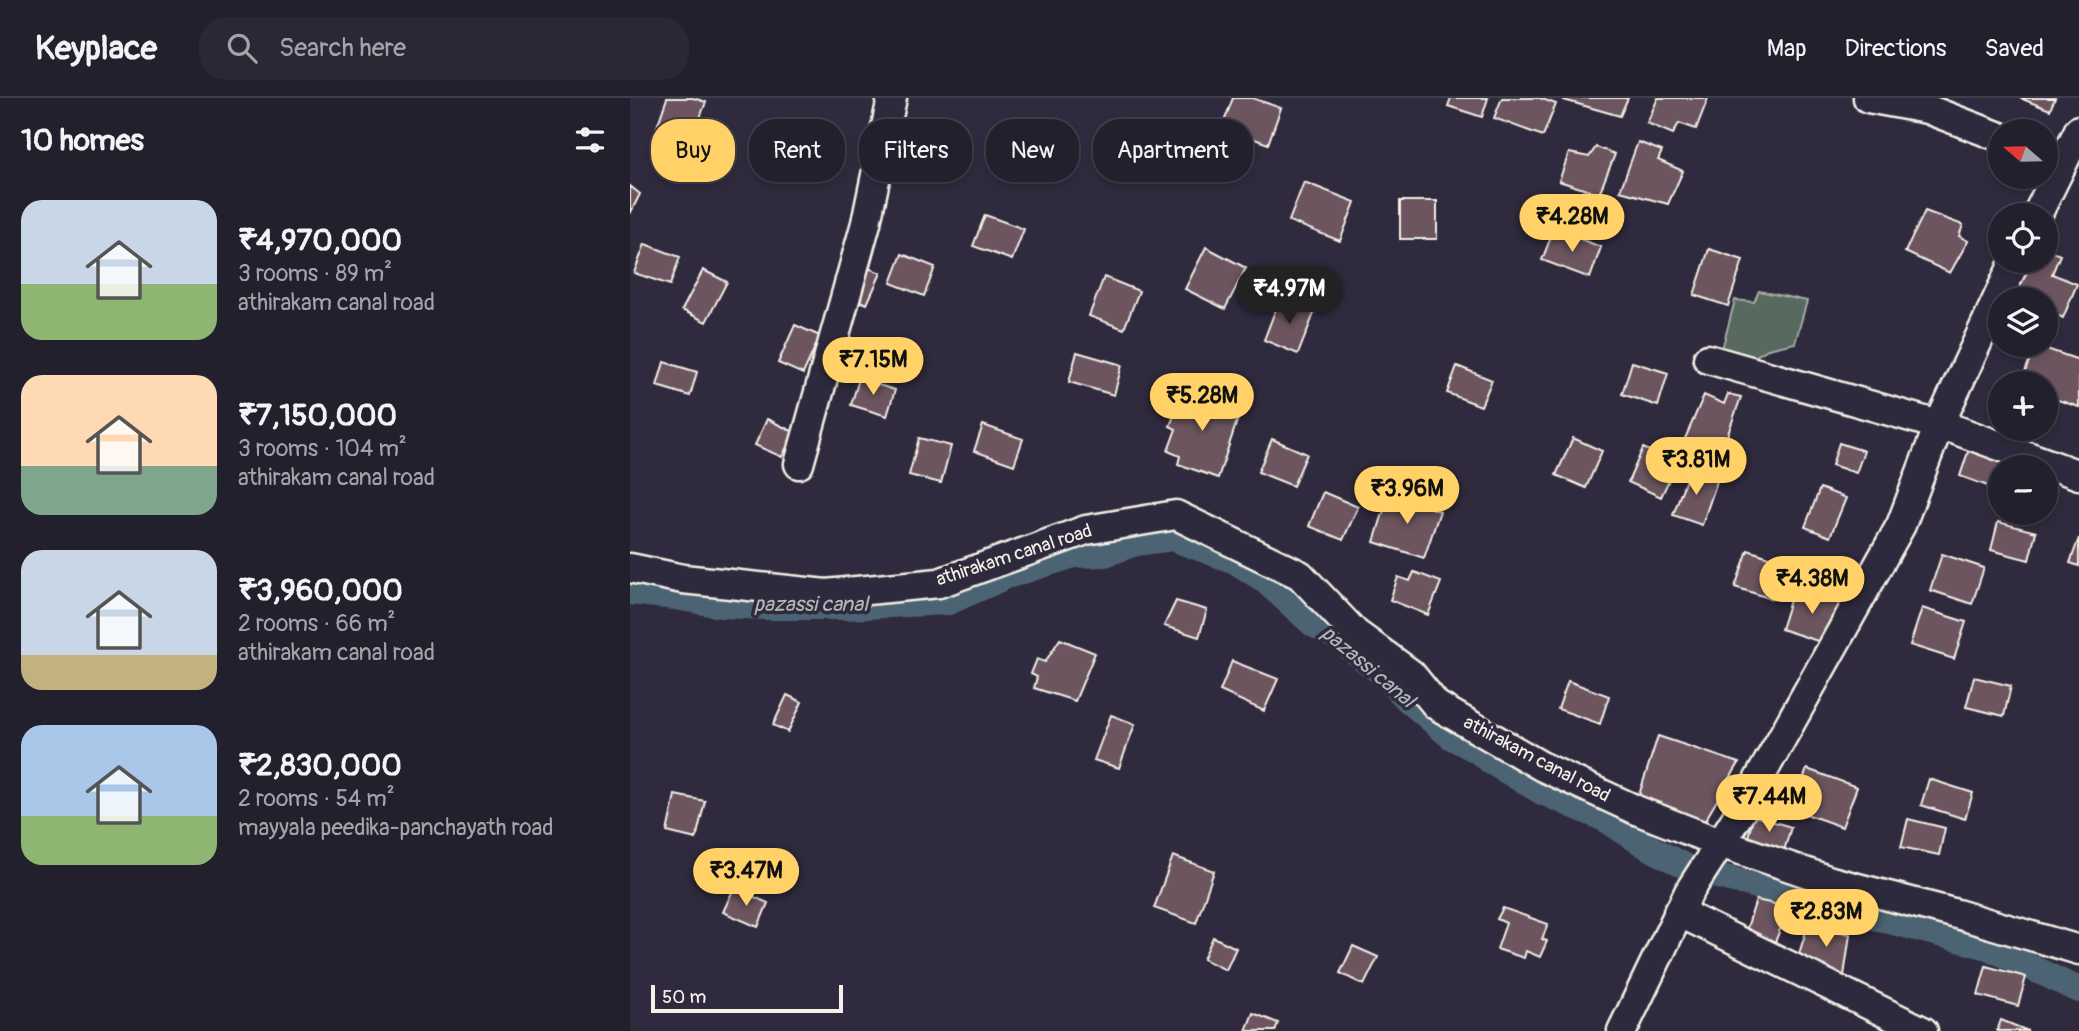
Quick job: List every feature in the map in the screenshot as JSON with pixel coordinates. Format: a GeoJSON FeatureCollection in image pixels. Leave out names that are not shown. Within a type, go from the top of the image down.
{"type":"FeatureCollection","features":[{"type":"Feature","properties":{"kind":"street"},"geometry":{"type":"LineString","coordinates":[[799,464],[866,223],[892,98]]}},
{"type":"Feature","properties":{"kind":"street"},"geometry":{"type":"LineString","coordinates":[[1868,98],[1927,109],[1988,133]]}},
{"type":"Feature","properties":{"kind":"street"},"geometry":{"type":"LineString","coordinates":[[2058,155],[2079,130]]}},
{"type":"Feature","properties":{"kind":"street"},"geometry":{"type":"LineString","coordinates":[[1622,1031],[1684,902],[1741,811],[1901,525],[1939,425],[2009,273]]}},
{"type":"Feature","properties":{"kind":"street"},"geometry":{"type":"LineString","coordinates":[[1708,359],[1939,425],[2079,475]]}},
{"type":"Feature","properties":{"kind":"street","name":"athirakam canal road"},"geometry":{"type":"LineString","coordinates":[[630,568],[683,579],[826,594],[889,588],[939,583],[1086,530],[1176,514],[1300,575],[1355,633],[1411,674],[1436,705],[1541,766],[1636,810],[1720,844],[1831,881],[2079,950]]}},
{"type":"Feature","properties":{"kind":"street"},"geometry":{"type":"LineString","coordinates":[[1684,902],[1923,1031]]}},
{"type":"Feature","properties":{"kind":"green space"},"geometry":{"type":"Polygon","coordinates":[[[1759,291],[1807,301],[1795,343],[1768,349],[1739,366],[1721,353],[1735,300],[1754,302],[1759,291]]]}},
{"type":"Feature","properties":{"kind":"building"},"geometry":{"type":"Polygon","coordinates":[[[667,98],[693,98],[706,102],[700,119],[660,119],[667,98]]]}},
{"type":"Feature","properties":{"kind":"building"},"geometry":{"type":"Polygon","coordinates":[[[1233,98],[1252,98],[1281,108],[1268,144],[1253,138],[1253,119],[1225,119],[1233,98]]]}},
{"type":"Feature","properties":{"kind":"building"},"geometry":{"type":"Polygon","coordinates":[[[1451,98],[1488,98],[1482,117],[1448,106],[1451,98]]]}},
{"type":"Feature","properties":{"kind":"building"},"geometry":{"type":"Polygon","coordinates":[[[1502,98],[1540,98],[1556,104],[1543,136],[1494,118],[1502,98]]]}},
{"type":"Feature","properties":{"kind":"building"},"geometry":{"type":"Polygon","coordinates":[[[1628,98],[1620,116],[1564,100],[1628,98]]]}},
{"type":"Feature","properties":{"kind":"building"},"geometry":{"type":"Polygon","coordinates":[[[1658,98],[1708,98],[1696,129],[1679,123],[1673,134],[1647,123],[1658,98]]]}},
{"type":"Feature","properties":{"kind":"building"},"geometry":{"type":"Polygon","coordinates":[[[2020,98],[2055,98],[2050,110],[2020,98]]]}},
{"type":"Feature","properties":{"kind":"building"},"geometry":{"type":"Polygon","coordinates":[[[1638,142],[1662,151],[1658,160],[1683,171],[1668,204],[1620,191],[1638,142]]]}},
{"type":"Feature","properties":{"kind":"building"},"geometry":{"type":"Polygon","coordinates":[[[1596,147],[1615,154],[1599,194],[1559,181],[1569,153],[1589,157],[1596,147]]]}},
{"type":"Feature","properties":{"kind":"building"},"geometry":{"type":"Polygon","coordinates":[[[1304,182],[1355,202],[1340,241],[1289,221],[1304,182]]]}},
{"type":"Feature","properties":{"kind":"building"},"geometry":{"type":"Polygon","coordinates":[[[630,186],[640,194],[630,214],[630,186]]]}},
{"type":"Feature","properties":{"kind":"building"},"geometry":{"type":"Polygon","coordinates":[[[1400,201],[1437,201],[1437,239],[1400,239],[1400,201]]]}},
{"type":"Feature","properties":{"kind":"building"},"geometry":{"type":"Polygon","coordinates":[[[1925,211],[1963,225],[1959,236],[1968,241],[1950,273],[1905,252],[1925,211]]]}},
{"type":"Feature","properties":{"kind":"building"},"geometry":{"type":"Polygon","coordinates":[[[985,215],[1024,229],[1012,260],[973,246],[985,215]]]}},
{"type":"Feature","properties":{"kind":"building"},"geometry":{"type":"Polygon","coordinates":[[[1554,229],[1601,247],[1590,278],[1542,260],[1554,229]]]}},
{"type":"Feature","properties":{"kind":"building"},"geometry":{"type":"Polygon","coordinates":[[[645,244],[680,257],[670,285],[634,273],[645,244]]]}},
{"type":"Feature","properties":{"kind":"building"},"geometry":{"type":"Polygon","coordinates":[[[1206,247],[1246,268],[1225,309],[1185,289],[1206,247]]]}},
{"type":"Feature","properties":{"kind":"building"},"geometry":{"type":"Polygon","coordinates":[[[1709,249],[1743,260],[1728,306],[1694,295],[1709,249]]]}},
{"type":"Feature","properties":{"kind":"building"},"geometry":{"type":"Polygon","coordinates":[[[902,254],[935,267],[924,296],[891,283],[902,254]]]}},
{"type":"Feature","properties":{"kind":"building"},"geometry":{"type":"Polygon","coordinates":[[[866,267],[881,273],[867,304],[852,298],[866,267]]]}},
{"type":"Feature","properties":{"kind":"building"},"geometry":{"type":"Polygon","coordinates":[[[703,270],[727,282],[706,322],[682,310],[703,270]]]}},
{"type":"Feature","properties":{"kind":"building"},"geometry":{"type":"Polygon","coordinates":[[[2025,273],[2052,273],[2077,284],[2063,318],[2058,316],[2058,287],[2020,287],[2025,273]]]}},
{"type":"Feature","properties":{"kind":"building"},"geometry":{"type":"Polygon","coordinates":[[[1104,277],[1139,291],[1124,329],[1089,316],[1104,277]]]}},
{"type":"Feature","properties":{"kind":"building"},"geometry":{"type":"Polygon","coordinates":[[[1280,298],[1315,311],[1298,354],[1264,340],[1280,298]]]}},
{"type":"Feature","properties":{"kind":"building"},"geometry":{"type":"Polygon","coordinates":[[[795,325],[820,336],[803,374],[778,363],[795,325]]]}},
{"type":"Feature","properties":{"kind":"building"},"geometry":{"type":"Polygon","coordinates":[[[1077,352],[1122,365],[1114,395],[1069,382],[1077,352]]]}},
{"type":"Feature","properties":{"kind":"building"},"geometry":{"type":"Polygon","coordinates":[[[2058,353],[2079,360],[2079,407],[2058,400],[2058,371],[2025,371],[2031,357],[2058,357],[2058,353]]]}},
{"type":"Feature","properties":{"kind":"building"},"geometry":{"type":"Polygon","coordinates":[[[664,362],[697,372],[690,396],[657,386],[664,362]]]}},
{"type":"Feature","properties":{"kind":"building"},"geometry":{"type":"Polygon","coordinates":[[[1632,362],[1668,373],[1658,406],[1622,394],[1632,362]]]}},
{"type":"Feature","properties":{"kind":"building"},"geometry":{"type":"Polygon","coordinates":[[[1457,366],[1492,380],[1481,406],[1447,393],[1457,366]]]}},
{"type":"Feature","properties":{"kind":"building"},"geometry":{"type":"Polygon","coordinates":[[[859,379],[895,390],[887,416],[851,405],[859,379]]]}},
{"type":"Feature","properties":{"kind":"building"},"geometry":{"type":"Polygon","coordinates":[[[1184,390],[1240,412],[1218,478],[1178,464],[1180,456],[1168,451],[1176,429],[1170,426],[1184,390]]]}},
{"type":"Feature","properties":{"kind":"building"},"geometry":{"type":"Polygon","coordinates":[[[1728,394],[1741,397],[1721,453],[1704,443],[1701,450],[1684,441],[1704,395],[1724,404],[1728,394]]]}},
{"type":"Feature","properties":{"kind":"building"},"geometry":{"type":"Polygon","coordinates":[[[767,419],[794,432],[782,457],[755,445],[767,419]]]}},
{"type":"Feature","properties":{"kind":"building"},"geometry":{"type":"Polygon","coordinates":[[[983,425],[1023,439],[1014,465],[974,451],[983,425]]]}},
{"type":"Feature","properties":{"kind":"building"},"geometry":{"type":"Polygon","coordinates":[[[919,438],[951,446],[941,483],[909,475],[919,438]]]}},
{"type":"Feature","properties":{"kind":"building"},"geometry":{"type":"Polygon","coordinates":[[[1573,438],[1602,451],[1586,488],[1556,475],[1573,438]]]}},
{"type":"Feature","properties":{"kind":"building"},"geometry":{"type":"Polygon","coordinates":[[[1272,439],[1307,454],[1293,486],[1258,472],[1272,439]]]}},
{"type":"Feature","properties":{"kind":"building"},"geometry":{"type":"Polygon","coordinates":[[[1839,443],[1864,451],[1856,473],[1832,465],[1839,443]]]}},
{"type":"Feature","properties":{"kind":"building"},"geometry":{"type":"Polygon","coordinates":[[[1643,448],[1677,463],[1661,497],[1628,482],[1643,448]]]}},
{"type":"Feature","properties":{"kind":"building"},"geometry":{"type":"Polygon","coordinates":[[[1969,449],[1988,455],[1988,486],[1960,476],[1969,449]]]}},
{"type":"Feature","properties":{"kind":"building"},"geometry":{"type":"Polygon","coordinates":[[[1690,468],[1718,478],[1702,525],[1673,515],[1690,468]]]}},
{"type":"Feature","properties":{"kind":"building"},"geometry":{"type":"Polygon","coordinates":[[[1820,488],[1846,498],[1830,537],[1805,527],[1820,488]]]}},
{"type":"Feature","properties":{"kind":"building"},"geometry":{"type":"Polygon","coordinates":[[[1323,492],[1358,507],[1343,540],[1309,526],[1323,492]]]}},
{"type":"Feature","properties":{"kind":"building"},"geometry":{"type":"Polygon","coordinates":[[[1389,494],[1440,511],[1424,558],[1374,542],[1389,494]]]}},
{"type":"Feature","properties":{"kind":"building"},"geometry":{"type":"Polygon","coordinates":[[[1997,525],[2009,525],[2036,532],[2029,560],[1991,550],[1997,525]]]}},
{"type":"Feature","properties":{"kind":"building"},"geometry":{"type":"Polygon","coordinates":[[[2079,538],[2079,566],[2070,563],[2079,538]]]}},
{"type":"Feature","properties":{"kind":"building"},"geometry":{"type":"Polygon","coordinates":[[[1748,550],[1784,562],[1772,599],[1735,587],[1748,550]]]}},
{"type":"Feature","properties":{"kind":"building"},"geometry":{"type":"Polygon","coordinates":[[[1942,554],[1984,568],[1972,604],[1930,590],[1942,554]]]}},
{"type":"Feature","properties":{"kind":"building"},"geometry":{"type":"Polygon","coordinates":[[[1414,572],[1441,582],[1428,615],[1390,600],[1398,577],[1410,581],[1414,572]]]}},
{"type":"Feature","properties":{"kind":"building"},"geometry":{"type":"Polygon","coordinates":[[[1794,588],[1844,604],[1830,645],[1781,629],[1794,588]]]}},
{"type":"Feature","properties":{"kind":"building"},"geometry":{"type":"Polygon","coordinates":[[[1176,601],[1207,610],[1199,637],[1164,626],[1176,601]]]}},
{"type":"Feature","properties":{"kind":"building"},"geometry":{"type":"Polygon","coordinates":[[[1922,608],[1966,622],[1954,659],[1910,645],[1922,608]]]}},
{"type":"Feature","properties":{"kind":"building"},"geometry":{"type":"Polygon","coordinates":[[[1060,639],[1095,653],[1075,701],[1034,688],[1037,677],[1031,674],[1037,659],[1045,662],[1060,639]]]}},
{"type":"Feature","properties":{"kind":"building"},"geometry":{"type":"Polygon","coordinates":[[[1232,661],[1278,679],[1264,711],[1220,691],[1232,661]]]}},
{"type":"Feature","properties":{"kind":"building"},"geometry":{"type":"Polygon","coordinates":[[[1974,677],[2011,686],[2004,716],[1966,707],[1974,677]]]}},
{"type":"Feature","properties":{"kind":"building"},"geometry":{"type":"Polygon","coordinates":[[[1568,681],[1609,696],[1600,724],[1558,709],[1568,681]]]}},
{"type":"Feature","properties":{"kind":"building"},"geometry":{"type":"Polygon","coordinates":[[[787,695],[802,702],[788,732],[773,725],[787,695]]]}},
{"type":"Feature","properties":{"kind":"building"},"geometry":{"type":"Polygon","coordinates":[[[1111,715],[1135,724],[1119,768],[1094,760],[1111,715]]]}},
{"type":"Feature","properties":{"kind":"building"},"geometry":{"type":"Polygon","coordinates":[[[1658,736],[1739,763],[1703,824],[1639,795],[1658,736]]]}},
{"type":"Feature","properties":{"kind":"building"},"geometry":{"type":"Polygon","coordinates":[[[1807,769],[1857,787],[1842,827],[1792,809],[1807,769]]]}},
{"type":"Feature","properties":{"kind":"building"},"geometry":{"type":"Polygon","coordinates":[[[1929,779],[1973,793],[1965,819],[1921,805],[1929,779]]]}},
{"type":"Feature","properties":{"kind":"building"},"geometry":{"type":"Polygon","coordinates":[[[675,795],[705,801],[696,839],[667,832],[675,795]]]}},
{"type":"Feature","properties":{"kind":"building"},"geometry":{"type":"Polygon","coordinates":[[[1754,816],[1791,827],[1784,851],[1747,840],[1754,816]]]}},
{"type":"Feature","properties":{"kind":"building"},"geometry":{"type":"Polygon","coordinates":[[[1908,819],[1945,828],[1939,855],[1901,847],[1908,819]]]}},
{"type":"Feature","properties":{"kind":"building"},"geometry":{"type":"Polygon","coordinates":[[[1173,856],[1214,871],[1196,923],[1154,908],[1173,856]]]}},
{"type":"Feature","properties":{"kind":"building"},"geometry":{"type":"Polygon","coordinates":[[[734,888],[768,903],[758,927],[723,912],[734,888]]]}},
{"type":"Feature","properties":{"kind":"building"},"geometry":{"type":"Polygon","coordinates":[[[1756,900],[1789,907],[1775,942],[1745,934],[1756,900]]]}},
{"type":"Feature","properties":{"kind":"building"},"geometry":{"type":"Polygon","coordinates":[[[1503,908],[1548,924],[1542,939],[1547,941],[1540,957],[1526,951],[1524,958],[1497,949],[1506,923],[1497,919],[1503,908]]]}},
{"type":"Feature","properties":{"kind":"building"},"geometry":{"type":"Polygon","coordinates":[[[1808,925],[1850,934],[1844,976],[1798,957],[1808,925]]]}},
{"type":"Feature","properties":{"kind":"building"},"geometry":{"type":"Polygon","coordinates":[[[1213,937],[1236,948],[1226,970],[1203,959],[1213,937]]]}},
{"type":"Feature","properties":{"kind":"building"},"geometry":{"type":"Polygon","coordinates":[[[1353,946],[1378,957],[1364,985],[1340,973],[1353,946]]]}},
{"type":"Feature","properties":{"kind":"building"},"geometry":{"type":"Polygon","coordinates":[[[1986,966],[2026,977],[2018,1006],[1978,995],[1986,966]]]}},
{"type":"Feature","properties":{"kind":"building"},"geometry":{"type":"Polygon","coordinates":[[[1253,1013],[1278,1023],[1275,1031],[1246,1031],[1253,1013]]]}},
{"type":"Feature","properties":{"kind":"building"},"geometry":{"type":"Polygon","coordinates":[[[2001,1020],[2028,1031],[1997,1031],[2001,1020]]]}},
{"type":"Feature","properties":{"kind":"waterway","name":"pazassi canal"},"geometry":{"type":"LineString","coordinates":[[630,592],[721,605],[765,607],[846,607],[949,602],[1007,576],[1074,555],[1105,554],[1136,543],[1172,538],[1235,561],[1263,579],[1314,625],[1339,639],[1386,677],[1450,736],[1542,792],[1605,819],[1643,844],[1688,868],[1988,947],[2079,990]]}}]}
